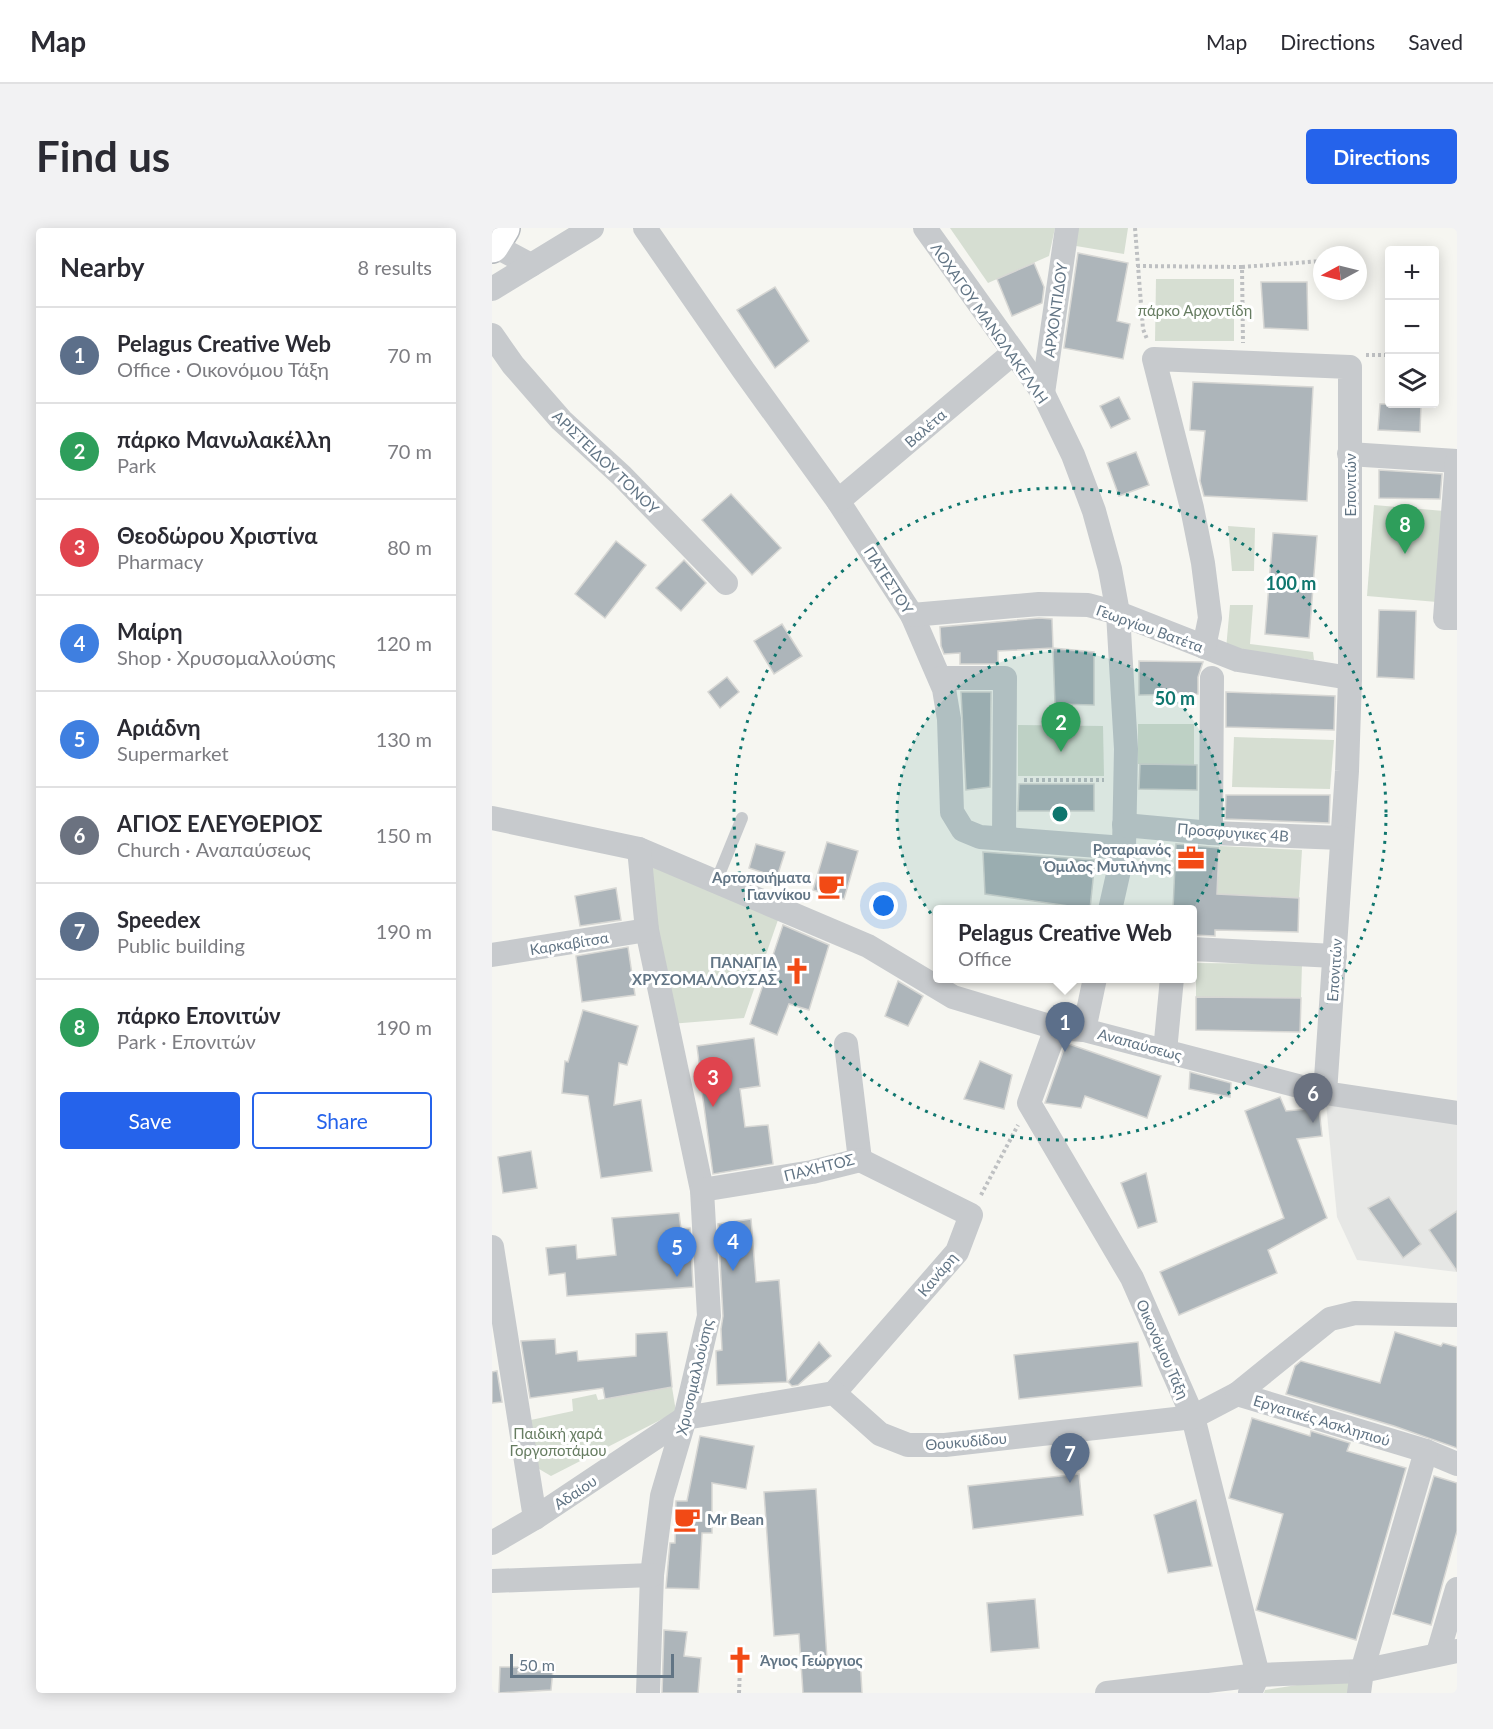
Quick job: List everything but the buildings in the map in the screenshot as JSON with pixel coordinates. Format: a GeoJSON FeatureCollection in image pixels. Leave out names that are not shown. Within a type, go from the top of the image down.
{"type":"FeatureCollection","features":[{"type":"Feature","properties":{"kind":"street"},"geometry":{"type":"LineString","coordinates":[[492,289],[592,228]]}},
{"type":"Feature","properties":{"kind":"street","name":"ΠΑΤΕΣΤΟΥ"},"geometry":{"type":"LineString","coordinates":[[645,228],[838,501],[912,615],[941,678],[949,719],[952,812],[963,830],[980,837],[1004,839],[1124,836]]}},
{"type":"Feature","properties":{"kind":"street","name":"ΛΟΧΑΓΟΥ ΜΑΝΩΛΑΚΕΛΛΗ"},"geometry":{"type":"LineString","coordinates":[[925,228],[1012,354],[1042,393],[1073,455],[1094,511],[1110,569],[1118,614],[1126,749],[1124,836],[1111,905]]}},
{"type":"Feature","properties":{"kind":"street","name":"ΑΡΧΟΝΤΙΔΟΥ"},"geometry":{"type":"LineString","coordinates":[[1042,393],[1066,228]]}},
{"type":"Feature","properties":{"kind":"street"},"geometry":{"type":"LineString","coordinates":[[496,240],[531,265]]}},
{"type":"Feature","properties":{"kind":"street","name":"ΑΡΙΣΤΕΙΔΟΥ ΤΟΝΟΥ"},"geometry":{"type":"LineString","coordinates":[[492,336],[513,365],[561,420],[622,476],[726,583]]}},
{"type":"Feature","properties":{"kind":"street","name":"Βαλέτα"},"geometry":{"type":"LineString","coordinates":[[838,501],[1012,354]]}},
{"type":"Feature","properties":{"kind":"street"},"geometry":{"type":"LineString","coordinates":[[1154,359],[1192,508],[1203,563],[1210,618],[1204,647]]}},
{"type":"Feature","properties":{"kind":"street","name":"Επονιτών"},"geometry":{"type":"LineString","coordinates":[[1154,359],[1350,367],[1350,678],[1325,1093]]}},
{"type":"Feature","properties":{"kind":"street"},"geometry":{"type":"LineString","coordinates":[[1349,454],[1457,461],[1445,618],[1457,618]]}},
{"type":"Feature","properties":{"kind":"street","name":"Γεωργίου Βατέτα"},"geometry":{"type":"LineString","coordinates":[[912,615],[1067,603],[1088,605],[1118,614],[1238,660],[1350,678]]}},
{"type":"Feature","properties":{"kind":"street"},"geometry":{"type":"LineString","coordinates":[[941,678],[1005,678],[1004,839]]}},
{"type":"Feature","properties":{"kind":"street"},"geometry":{"type":"LineString","coordinates":[[1212,678],[1212,833]]}},
{"type":"Feature","properties":{"kind":"street","name":"Αναπαύσεως"},"geometry":{"type":"LineString","coordinates":[[492,818],[639,849],[868,945],[953,997],[1056,1028],[1084,1030],[1325,1093],[1410,1108],[1457,1113]]}},
{"type":"Feature","properties":{"kind":"street","name":"Προσφυγικες 4Β"},"geometry":{"type":"LineString","coordinates":[[1124,836],[1212,833],[1342,838]]}},
{"type":"Feature","properties":{"kind":"street","name":"Χρυσομαλλούσης"},"geometry":{"type":"LineString","coordinates":[[639,849],[647,930],[702,1190],[710,1316],[686,1418],[662,1496],[652,1575],[648,1693]]}},
{"type":"Feature","properties":{"kind":"street","name":"Καρκαβίτσα"},"geometry":{"type":"LineString","coordinates":[[492,955],[647,930]]}},
{"type":"Feature","properties":{"kind":"street"},"geometry":{"type":"LineString","coordinates":[[1197,949],[1335,956]]}},
{"type":"Feature","properties":{"kind":"street"},"geometry":{"type":"LineString","coordinates":[[1084,1030],[1094,983]]}},
{"type":"Feature","properties":{"kind":"street"},"geometry":{"type":"LineString","coordinates":[[1164,1051],[1171,983]]}},
{"type":"Feature","properties":{"kind":"street"},"geometry":{"type":"LineString","coordinates":[[1029,1103],[1056,1028]]}},
{"type":"Feature","properties":{"kind":"street","name":"ΠΑΧΗΤΟΣ"},"geometry":{"type":"LineString","coordinates":[[702,1190],[812,1172],[860,1160],[846,1044]]}},
{"type":"Feature","properties":{"kind":"street","name":"Οικονόμου Τάξη"},"geometry":{"type":"LineString","coordinates":[[1029,1103],[1132,1278],[1193,1417],[1254,1684]]}},
{"type":"Feature","properties":{"kind":"street"},"geometry":{"type":"LineString","coordinates":[[860,1160],[971,1215]]}},
{"type":"Feature","properties":{"kind":"street","name":"Κανάρη"},"geometry":{"type":"LineString","coordinates":[[834,1393],[957,1251],[971,1215]]}},
{"type":"Feature","properties":{"kind":"street"},"geometry":{"type":"LineString","coordinates":[[492,1247],[535,1518]]}},
{"type":"Feature","properties":{"kind":"street","name":"Εργατικές Ασκληπιού"},"geometry":{"type":"LineString","coordinates":[[1237,1394],[1330,1319],[1355,1313],[1457,1315]]}},
{"type":"Feature","properties":{"kind":"street"},"geometry":{"type":"LineString","coordinates":[[686,1418],[834,1393]]}},
{"type":"Feature","properties":{"kind":"street","name":"Θουκυδίδου"},"geometry":{"type":"LineString","coordinates":[[834,1393],[880,1434],[908,1445],[945,1445],[1193,1417]]}},
{"type":"Feature","properties":{"kind":"street"},"geometry":{"type":"LineString","coordinates":[[1193,1417],[1237,1394]]}},
{"type":"Feature","properties":{"kind":"street","name":"Εργατικές Ασκληπιού"},"geometry":{"type":"LineString","coordinates":[[1237,1394],[1426,1451],[1457,1464]]}},
{"type":"Feature","properties":{"kind":"street","name":"Αδαίου"},"geometry":{"type":"LineString","coordinates":[[494,1537],[535,1518],[686,1418]]}},
{"type":"Feature","properties":{"kind":"street"},"geometry":{"type":"LineString","coordinates":[[1361,1682],[1426,1451]]}},
{"type":"Feature","properties":{"kind":"street"},"geometry":{"type":"LineString","coordinates":[[492,1581],[652,1575]]}},
{"type":"Feature","properties":{"kind":"street"},"geometry":{"type":"LineString","coordinates":[[1107,1693],[1254,1684],[1361,1682],[1447,1652],[1457,1589]]}},
{"type":"Feature","properties":{"kind":"lane"},"geometry":{"type":"LineString","coordinates":[[716,882],[742,818]]}},
{"type":"Feature","properties":{"kind":"path"},"geometry":{"type":"LineString","coordinates":[[1135,228],[1143,328],[1154,359]]}},
{"type":"Feature","properties":{"kind":"path"},"geometry":{"type":"LineString","coordinates":[[1137,266],[1242,267],[1313,262]]}},
{"type":"Feature","properties":{"kind":"path"},"geometry":{"type":"LineString","coordinates":[[1242,267],[1243,361]]}},
{"type":"Feature","properties":{"kind":"path"},"geometry":{"type":"LineString","coordinates":[[1005,779],[1125,780]]}},
{"type":"Feature","properties":{"kind":"path"},"geometry":{"type":"LineString","coordinates":[[971,1215],[1029,1103]]}},
{"type":"Feature","properties":{"kind":"path"},"geometry":{"type":"LineString","coordinates":[[739,1693],[740,1668]]}},
{"type":"Feature","properties":{"kind":"shaded area"},"geometry":{"type":"Polygon","coordinates":[[[1325,1093],[1457,1113],[1457,1272],[1357,1260],[1337,1217],[1325,1093]]]}},
{"type":"Feature","properties":{"kind":"green space"},"geometry":{"type":"Polygon","coordinates":[[[950,228],[1055,228],[1049,256],[988,283],[950,228]]]}},
{"type":"Feature","properties":{"kind":"green space"},"geometry":{"type":"Polygon","coordinates":[[[1078,228],[1128,228],[1124,254],[1076,246],[1078,228]]]}},
{"type":"Feature","properties":{"kind":"green space","name":"πάρκο Αρχοντίδη"},"geometry":{"type":"Polygon","coordinates":[[[1156,279],[1234,279],[1234,341],[1155,341],[1156,279]]]}},
{"type":"Feature","properties":{"kind":"green space"},"geometry":{"type":"Polygon","coordinates":[[[1374,505],[1444,511],[1437,602],[1367,596],[1374,505]]]}},
{"type":"Feature","properties":{"kind":"green space"},"geometry":{"type":"Polygon","coordinates":[[[1228,526],[1255,528],[1254,571],[1232,571],[1228,526]]]}},
{"type":"Feature","properties":{"kind":"green space"},"geometry":{"type":"Polygon","coordinates":[[[1230,605],[1253,605],[1250,644],[1313,652],[1314,660],[1226,649],[1230,605]]]}},
{"type":"Feature","properties":{"kind":"green space"},"geometry":{"type":"Polygon","coordinates":[[[1138,724],[1194,724],[1194,765],[1138,764],[1138,724]]]}},
{"type":"Feature","properties":{"kind":"green space"},"geometry":{"type":"Polygon","coordinates":[[[1018,725],[1103,726],[1104,776],[1018,776],[1018,725]]]}},
{"type":"Feature","properties":{"kind":"green space"},"geometry":{"type":"Polygon","coordinates":[[[1234,737],[1334,740],[1330,789],[1232,787],[1234,737]]]}},
{"type":"Feature","properties":{"kind":"green space"},"geometry":{"type":"Polygon","coordinates":[[[1220,846],[1302,850],[1299,898],[1217,894],[1220,846]]]}},
{"type":"Feature","properties":{"kind":"green space"},"geometry":{"type":"Polygon","coordinates":[[[647,858],[779,917],[744,1018],[670,1024],[647,858]]]}},
{"type":"Feature","properties":{"kind":"green space"},"geometry":{"type":"Polygon","coordinates":[[[1197,963],[1302,964],[1301,998],[1196,997],[1197,963]]]}},
{"type":"Feature","properties":{"kind":"green space","name":"Παιδική χαρά Γοργοποτάμου"},"geometry":{"type":"Polygon","coordinates":[[[672,1387],[676,1412],[551,1476],[534,1466],[526,1421],[573,1411],[572,1399],[596,1394],[598,1400],[672,1387]]]}},
{"type":"Feature","properties":{"kind":"green space"},"geometry":{"type":"Polygon","coordinates":[[[1348,1677],[1351,1693],[1264,1693],[1265,1690],[1348,1677]]]}},
{"type":"Feature","properties":{"kind":"place","name":"πάρκο Επονιτών"},"geometry":{"type":"Point","coordinates":[1405,554]}},
{"type":"Feature","properties":{"kind":"place","name":"πάρκο Μανωλακέλλη"},"geometry":{"type":"Point","coordinates":[1061,752]}},
{"type":"Feature","properties":{"kind":"place","name":"Ροταριανός Όμιλος Μυτιλήνης"},"geometry":{"type":"Point","coordinates":[1191,858]}},
{"type":"Feature","properties":{"kind":"place","name":"Αρτοποιήματα Γιαννίκου"},"geometry":{"type":"Point","coordinates":[831,886]}},
{"type":"Feature","properties":{"kind":"place","name":"ΠΑΝΑΓΙΑ ΧΡΥΣΟΜΑΛΛΟΥΣΑΣ"},"geometry":{"type":"Point","coordinates":[797,971]}},
{"type":"Feature","properties":{"kind":"place","name":"Pelagus Creative Web"},"geometry":{"type":"Point","coordinates":[1065,1052]}},
{"type":"Feature","properties":{"kind":"place","name":"Θεοδώρου Χριστίνα"},"geometry":{"type":"Point","coordinates":[713,1107]}},
{"type":"Feature","properties":{"kind":"place","name":"ΑΓΙΟΣ ΕΛΕΥΘΕΡΙΟΣ"},"geometry":{"type":"Point","coordinates":[1313,1123]}},
{"type":"Feature","properties":{"kind":"place","name":"Μαίρη"},"geometry":{"type":"Point","coordinates":[733,1271]}},
{"type":"Feature","properties":{"kind":"place","name":"Αριάδνη"},"geometry":{"type":"Point","coordinates":[677,1277]}},
{"type":"Feature","properties":{"kind":"place","name":"Speedex"},"geometry":{"type":"Point","coordinates":[1070,1483]}},
{"type":"Feature","properties":{"kind":"place","name":"Mr Bean"},"geometry":{"type":"Point","coordinates":[687,1519]}},
{"type":"Feature","properties":{"kind":"place","name":"Άγιος Γεώργιος"},"geometry":{"type":"Point","coordinates":[740,1660]}}]}
